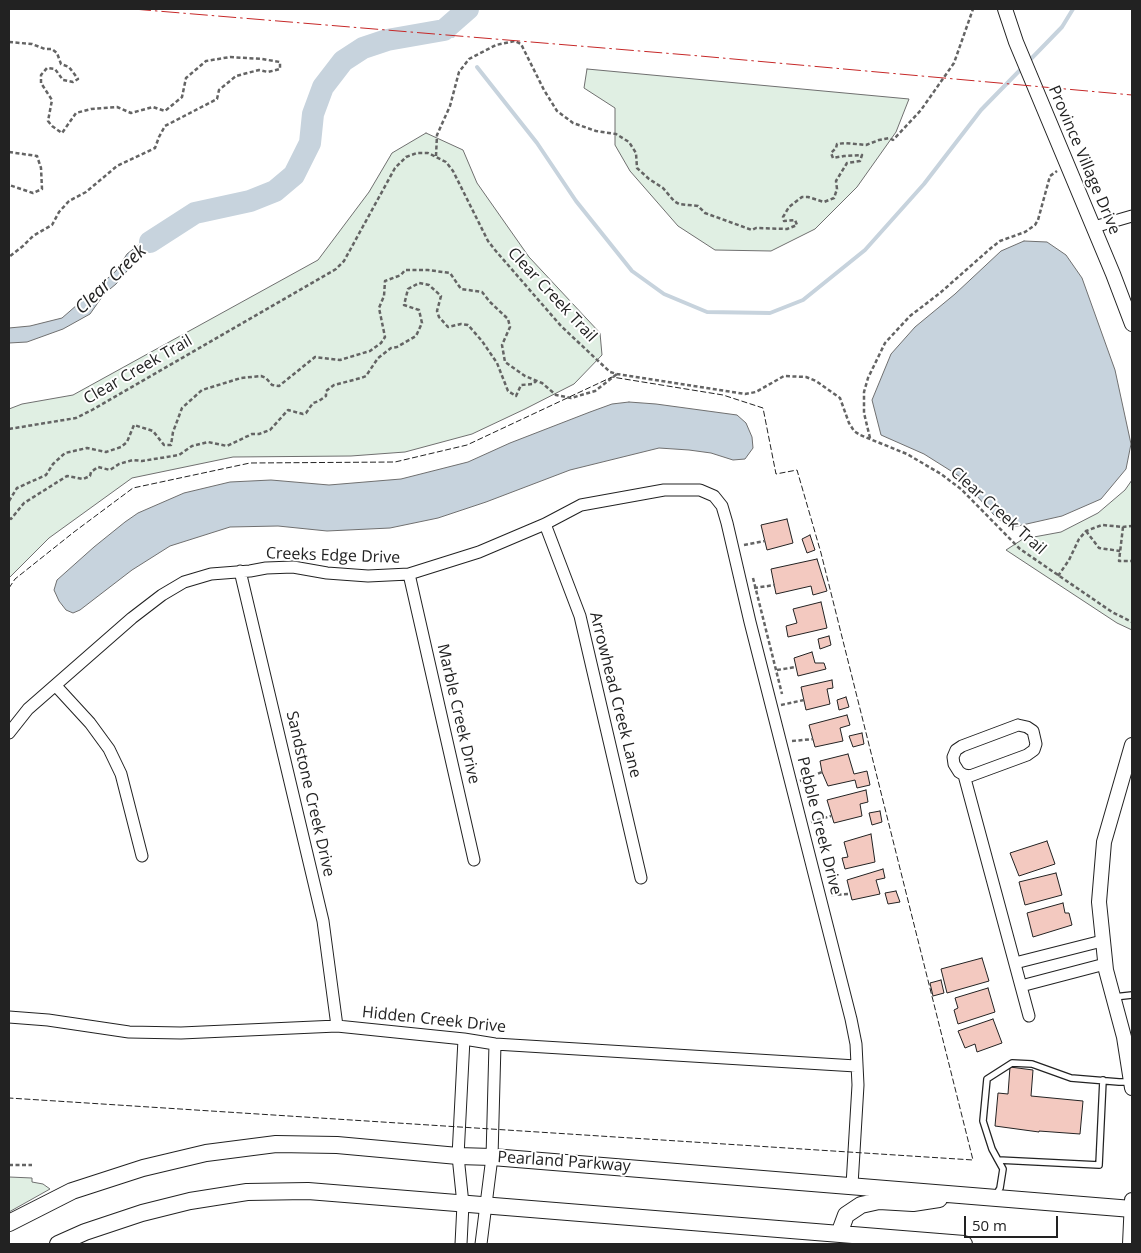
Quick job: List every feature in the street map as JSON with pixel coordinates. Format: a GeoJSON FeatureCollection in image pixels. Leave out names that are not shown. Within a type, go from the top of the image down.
{"type":"FeatureCollection","features":[{"type":"Feature","properties":{"kind":"main road","name":"Pearland Parkway"},"geometry":{"type":"LineString","coordinates":[[9,1223],[72,1191],[143,1168],[206,1154],[276,1144],[337,1145],[1132,1209]]}},
{"type":"Feature","properties":{"kind":"main road"},"geometry":{"type":"LineString","coordinates":[[58,1244],[85,1232],[142,1213],[190,1201],[247,1192],[308,1191],[839,1239],[964,1244]]}},
{"type":"Feature","properties":{"kind":"main road"},"geometry":{"type":"LineString","coordinates":[[839,1239],[846,1215],[862,1205],[879,1201],[913,1203],[964,1195]]}},
{"type":"Feature","properties":{"kind":"street","name":"Province Village Drive"},"geometry":{"type":"LineString","coordinates":[[1005,9],[1016,42],[1094,227],[1132,324]]}},
{"type":"Feature","properties":{"kind":"street"},"geometry":{"type":"LineString","coordinates":[[1094,227],[1132,216]]}},
{"type":"Feature","properties":{"kind":"street","name":"Creeks Edge Drive"},"geometry":{"type":"LineString","coordinates":[[9,733],[28,709],[132,618],[162,595],[184,582],[211,574],[293,567],[336,574],[368,576],[409,574],[479,552],[545,524],[581,505],[664,490],[700,490]]}},
{"type":"Feature","properties":{"kind":"street","name":"Pebble Creek Drive"},"geometry":{"type":"LineString","coordinates":[[700,490],[714,496],[722,506],[851,1019],[856,1044],[858,1085],[852,1185]]}},
{"type":"Feature","properties":{"kind":"street","name":"Arrowhead Creek Lane"},"geometry":{"type":"LineString","coordinates":[[545,524],[580,616],[641,878]]}},
{"type":"Feature","properties":{"kind":"street","name":"Sandstone Creek Drive"},"geometry":{"type":"LineString","coordinates":[[240,571],[323,921],[337,1026]]}},
{"type":"Feature","properties":{"kind":"street","name":"Marble Creek Drive"},"geometry":{"type":"LineString","coordinates":[[409,574],[474,860]]}},
{"type":"Feature","properties":{"kind":"street"},"geometry":{"type":"LineString","coordinates":[[56,686],[90,723],[109,749],[121,774],[142,856]]}},
{"type":"Feature","properties":{"kind":"street"},"geometry":{"type":"LineString","coordinates":[[964,775],[970,776],[1027,755],[1034,750],[1036,744],[1033,731],[1018,725],[962,746],[956,750],[953,757],[954,764],[959,772],[964,775],[1029,1016]]}},
{"type":"Feature","properties":{"kind":"street"},"geometry":{"type":"LineString","coordinates":[[1132,745],[1104,842],[1099,902],[1105,964],[1112,997],[1124,1036],[1132,1088]]}},
{"type":"Feature","properties":{"kind":"street"},"geometry":{"type":"LineString","coordinates":[[1015,963],[1102,941]]}},
{"type":"Feature","properties":{"kind":"street"},"geometry":{"type":"LineString","coordinates":[[1021,986],[1105,964]]}},
{"type":"Feature","properties":{"kind":"street","name":"Hidden Creek Drive"},"geometry":{"type":"LineString","coordinates":[[9,1017],[48,1020],[129,1032],[181,1033],[337,1026],[495,1044],[856,1066]]}},
{"type":"Feature","properties":{"kind":"street"},"geometry":{"type":"LineString","coordinates":[[461,1244],[463,1204],[458,1156],[464,1039]]}},
{"type":"Feature","properties":{"kind":"street"},"geometry":{"type":"LineString","coordinates":[[481,1244],[492,1157],[495,1044]]}},
{"type":"Feature","properties":{"kind":"street"},"geometry":{"type":"LineString","coordinates":[[1130,1244],[1132,1200]]}},
{"type":"Feature","properties":{"kind":"lane"},"geometry":{"type":"LineString","coordinates":[[1112,997],[1132,996]]}},
{"type":"Feature","properties":{"kind":"lane"},"geometry":{"type":"LineString","coordinates":[[995,1198],[1000,1188],[1003,1169],[992,1148],[983,1121],[986,1080],[1012,1063],[1032,1064],[1071,1078],[1132,1083]]}},
{"type":"Feature","properties":{"kind":"lane"},"geometry":{"type":"LineString","coordinates":[[998,1160],[1099,1165],[1103,1080]]}},
{"type":"Feature","properties":{"kind":"path"},"geometry":{"type":"LineString","coordinates":[[436,156],[438,135],[450,106],[459,72],[469,59],[496,45],[515,42],[521,44],[544,90],[557,111],[573,123],[596,131],[616,134],[629,142],[636,153],[637,168],[663,188],[674,201],[679,204],[698,206],[705,213],[752,230],[756,228],[787,229],[797,225],[795,220],[784,221],[783,217],[789,207],[802,197],[824,202],[834,198],[838,189],[836,181],[847,163],[860,161],[862,155],[833,158],[831,153],[837,144],[846,143],[866,146],[879,140],[890,138],[892,140],[921,110],[954,63],[973,9]]}},
{"type":"Feature","properties":{"kind":"path"},"geometry":{"type":"LineString","coordinates":[[9,42],[32,44],[45,49],[52,49],[57,54],[61,64],[69,67],[78,79],[73,82],[63,80],[55,69],[47,68],[40,75],[41,83],[52,100],[48,121],[62,132],[76,114],[91,109],[117,107],[131,113],[153,107],[165,111],[182,98],[186,78],[206,61],[230,57],[280,62],[280,69],[268,72],[260,70],[236,76],[220,90],[216,99],[165,126],[155,148],[118,166],[86,192],[69,201],[59,212],[52,225],[33,236],[9,257]]}},
{"type":"Feature","properties":{"kind":"path"},"geometry":{"type":"LineString","coordinates":[[9,152],[37,156],[41,168],[42,190],[33,193],[9,185]]}},
{"type":"Feature","properties":{"kind":"path","name":"Clear Creek Trail"},"geometry":{"type":"LineString","coordinates":[[9,429],[76,418],[336,269],[344,261],[395,168],[406,157],[417,153],[428,153],[446,162],[453,171],[488,241],[495,250],[561,326],[605,368],[617,374],[745,394],[756,392],[784,376],[806,377],[816,381],[840,398],[854,431],[921,461],[952,482],[1020,549],[1112,612],[1132,622]]}},
{"type":"Feature","properties":{"kind":"path"},"geometry":{"type":"LineString","coordinates":[[870,438],[864,413],[864,392],[875,362],[885,343],[910,316],[940,294],[991,248],[1000,241],[1025,232],[1035,225],[1050,176],[1055,171],[1068,167]]}},
{"type":"Feature","properties":{"kind":"path"},"geometry":{"type":"LineString","coordinates":[[9,501],[17,488],[46,475],[53,464],[65,453],[87,448],[106,452],[121,447],[127,442],[134,425],[153,431],[164,445],[171,445],[173,432],[182,408],[202,390],[241,378],[261,376],[266,378],[272,385],[279,386],[315,358],[340,360],[370,351],[381,343],[385,337],[379,308],[384,296],[385,280],[401,275],[405,270],[428,270],[450,273],[461,289],[482,292],[508,318],[510,327],[502,345],[505,362],[536,382],[542,383],[556,395],[571,398],[595,391],[617,374]]}},
{"type":"Feature","properties":{"kind":"path"},"geometry":{"type":"LineString","coordinates":[[9,518],[11,519],[24,503],[67,476],[83,479],[90,476],[91,472],[98,467],[110,470],[119,464],[133,460],[142,461],[179,455],[192,446],[208,442],[227,446],[252,434],[259,434],[270,430],[288,410],[306,413],[313,403],[319,402],[326,396],[326,392],[334,385],[366,376],[378,358],[391,348],[397,347],[416,336],[422,323],[419,310],[404,305],[408,289],[419,283],[429,285],[441,296],[437,311],[439,317],[448,327],[461,324],[468,325],[482,341],[497,363],[508,391],[516,396],[521,385],[536,382]]}},
{"type":"Feature","properties":{"kind":"path"},"geometry":{"type":"LineString","coordinates":[[1058,576],[1086,531],[1102,525],[1132,526]]}},
{"type":"Feature","properties":{"kind":"path"},"geometry":{"type":"LineString","coordinates":[[1122,527],[1119,561],[1132,561]]}},
{"type":"Feature","properties":{"kind":"path"},"geometry":{"type":"LineString","coordinates":[[1086,531],[1099,548],[1120,551]]}},
{"type":"Feature","properties":{"kind":"path"},"geometry":{"type":"LineString","coordinates":[[732,546],[765,541]]}},
{"type":"Feature","properties":{"kind":"path"},"geometry":{"type":"LineString","coordinates":[[742,590],[775,586]]}},
{"type":"Feature","properties":{"kind":"path"},"geometry":{"type":"LineString","coordinates":[[763,673],[796,667]]}},
{"type":"Feature","properties":{"kind":"path"},"geometry":{"type":"LineString","coordinates":[[772,707],[804,700]]}},
{"type":"Feature","properties":{"kind":"path"},"geometry":{"type":"LineString","coordinates":[[781,743],[813,739]]}},
{"type":"Feature","properties":{"kind":"path"},"geometry":{"type":"LineString","coordinates":[[791,783],[822,772]]}},
{"type":"Feature","properties":{"kind":"path"},"geometry":{"type":"LineString","coordinates":[[801,824],[831,816]]}},
{"type":"Feature","properties":{"kind":"path"},"geometry":{"type":"LineString","coordinates":[[820,897],[850,894]]}},
{"type":"Feature","properties":{"kind":"path"},"geometry":{"type":"LineString","coordinates":[[9,1165],[32,1165]]}},
{"type":"Feature","properties":{"kind":"green space"},"geometry":{"type":"Polygon","coordinates":[[[587,69],[909,99],[896,132],[857,187],[815,229],[771,251],[715,250],[678,226],[630,171],[615,145],[615,108],[584,88],[587,69]]]}},
{"type":"Feature","properties":{"kind":"green space"},"geometry":{"type":"Polygon","coordinates":[[[426,133],[463,150],[477,183],[529,257],[600,333],[602,355],[574,384],[525,409],[472,434],[405,452],[351,456],[233,457],[132,478],[49,538],[9,578],[9,409],[22,404],[73,395],[318,260],[369,192],[392,153],[426,133]]]}},
{"type":"Feature","properties":{"kind":"green space"},"geometry":{"type":"Polygon","coordinates":[[[1132,480],[1132,630],[1117,623],[1006,550],[1023,539],[1061,532],[1098,513],[1125,490],[1132,480]]]}},
{"type":"Feature","properties":{"kind":"green space"},"geometry":{"type":"Polygon","coordinates":[[[9,1177],[32,1178],[32,1182],[43,1184],[50,1189],[9,1212],[9,1177]]]}},
{"type":"Feature","properties":{"kind":"water"},"geometry":{"type":"Polygon","coordinates":[[[173,221],[177,227],[138,258],[116,284],[104,294],[90,314],[63,329],[27,342],[9,343],[9,328],[30,326],[62,318],[116,271],[127,254],[152,234],[173,221]]]}},
{"type":"Feature","properties":{"kind":"water"},"geometry":{"type":"Polygon","coordinates":[[[1024,241],[1047,242],[1066,255],[1082,278],[1115,370],[1131,444],[1126,469],[1101,499],[1062,516],[1009,528],[994,515],[959,476],[924,454],[881,435],[872,400],[891,354],[915,327],[955,294],[1001,251],[1024,241]]]}},
{"type":"Feature","properties":{"kind":"water"},"geometry":{"type":"Polygon","coordinates":[[[629,402],[737,415],[746,423],[752,437],[753,448],[745,459],[733,460],[711,453],[659,448],[570,470],[438,518],[390,528],[327,531],[278,526],[230,527],[170,546],[132,570],[80,610],[73,613],[66,610],[54,590],[57,580],[125,522],[138,513],[184,493],[230,482],[271,480],[329,485],[401,479],[468,462],[510,443],[590,412],[612,404],[629,402]]]}},
{"type":"Feature","properties":{"kind":"building"},"geometry":{"type":"Polygon","coordinates":[[[787,519],[793,543],[767,550],[761,525],[787,519]]]}},
{"type":"Feature","properties":{"kind":"building"},"geometry":{"type":"Polygon","coordinates":[[[810,535],[815,550],[807,553],[802,539],[810,535]]]}},
{"type":"Feature","properties":{"kind":"building"},"geometry":{"type":"Polygon","coordinates":[[[817,559],[827,591],[813,595],[811,586],[776,594],[771,569],[817,559]]]}},
{"type":"Feature","properties":{"kind":"building"},"geometry":{"type":"Polygon","coordinates":[[[821,602],[827,628],[788,637],[786,626],[797,623],[793,609],[821,602]]]}},
{"type":"Feature","properties":{"kind":"building"},"geometry":{"type":"Polygon","coordinates":[[[829,636],[831,645],[820,649],[818,639],[829,636]]]}},
{"type":"Feature","properties":{"kind":"building"},"geometry":{"type":"Polygon","coordinates":[[[812,652],[815,663],[824,663],[826,669],[798,676],[794,658],[812,652]]]}},
{"type":"Feature","properties":{"kind":"building"},"geometry":{"type":"Polygon","coordinates":[[[832,680],[833,688],[827,689],[830,704],[806,710],[801,687],[832,680]]]}},
{"type":"Feature","properties":{"kind":"building"},"geometry":{"type":"Polygon","coordinates":[[[846,697],[849,707],[839,710],[837,700],[846,697]]]}},
{"type":"Feature","properties":{"kind":"building"},"geometry":{"type":"Polygon","coordinates":[[[847,715],[850,725],[840,728],[843,741],[815,747],[809,725],[847,715]]]}},
{"type":"Feature","properties":{"kind":"building"},"geometry":{"type":"Polygon","coordinates":[[[862,733],[864,744],[853,747],[849,736],[862,733]]]}},
{"type":"Feature","properties":{"kind":"building"},"geometry":{"type":"Polygon","coordinates":[[[848,754],[854,774],[867,771],[870,785],[857,788],[855,780],[828,786],[820,761],[848,754]]]}},
{"type":"Feature","properties":{"kind":"building"},"geometry":{"type":"Polygon","coordinates":[[[866,790],[868,802],[860,804],[862,816],[834,823],[827,800],[866,790]]]}},
{"type":"Feature","properties":{"kind":"building"},"geometry":{"type":"Polygon","coordinates":[[[880,811],[882,822],[872,825],[869,813],[880,811]]]}},
{"type":"Feature","properties":{"kind":"building"},"geometry":{"type":"Polygon","coordinates":[[[871,834],[875,862],[845,869],[842,858],[848,857],[844,842],[871,834]]]}},
{"type":"Feature","properties":{"kind":"building"},"geometry":{"type":"Polygon","coordinates":[[[1047,841],[1055,864],[1019,876],[1010,853],[1047,841]]]}},
{"type":"Feature","properties":{"kind":"building"},"geometry":{"type":"Polygon","coordinates":[[[883,869],[885,878],[876,880],[880,894],[852,900],[847,880],[883,869]]]}},
{"type":"Feature","properties":{"kind":"building"},"geometry":{"type":"Polygon","coordinates":[[[1056,873],[1062,895],[1025,905],[1019,882],[1056,873]]]}},
{"type":"Feature","properties":{"kind":"building"},"geometry":{"type":"Polygon","coordinates":[[[896,891],[900,902],[888,904],[885,893],[896,891]]]}},
{"type":"Feature","properties":{"kind":"building"},"geometry":{"type":"Polygon","coordinates":[[[1063,903],[1065,913],[1069,913],[1072,925],[1033,937],[1027,913],[1063,903]]]}},
{"type":"Feature","properties":{"kind":"building"},"geometry":{"type":"Polygon","coordinates":[[[982,958],[989,981],[947,993],[941,969],[982,958]]]}},
{"type":"Feature","properties":{"kind":"building"},"geometry":{"type":"Polygon","coordinates":[[[941,980],[944,993],[933,996],[930,983],[941,980]]]}},
{"type":"Feature","properties":{"kind":"building"},"geometry":{"type":"Polygon","coordinates":[[[988,988],[995,1012],[958,1024],[954,1010],[958,1008],[955,998],[988,988]]]}},
{"type":"Feature","properties":{"kind":"building"},"geometry":{"type":"Polygon","coordinates":[[[993,1019],[1002,1043],[977,1052],[975,1044],[965,1048],[958,1031],[993,1019]]]}},
{"type":"Feature","properties":{"kind":"building"},"geometry":{"type":"Polygon","coordinates":[[[1010,1067],[1033,1070],[1031,1096],[1083,1101],[1080,1134],[1039,1132],[995,1126],[998,1093],[1008,1094],[1010,1067]]]}},
{"type":"Feature","properties":{"kind":"waterway","name":"Clear Creek"},"geometry":{"type":"LineString","coordinates":[[150,242],[195,213],[250,201],[275,191],[294,175],[310,143],[313,114],[323,87],[343,61],[363,48],[387,40],[444,30],[468,9]]}},
{"type":"Feature","properties":{"kind":"waterway"},"geometry":{"type":"LineString","coordinates":[[1028,62],[1062,27],[1073,9]]}},
{"type":"Feature","properties":{"kind":"waterway"},"geometry":{"type":"LineString","coordinates":[[444,30],[453,36]]}},
{"type":"Feature","properties":{"kind":"waterway"},"geometry":{"type":"LineString","coordinates":[[477,67],[537,143],[576,201],[632,271],[664,294],[707,312],[770,313],[803,300],[865,250],[924,184],[981,110],[1023,67]]}},
{"type":"Feature","properties":{"kind":"fence"},"geometry":{"type":"LineString","coordinates":[[9,588],[15,579],[133,488],[250,463],[395,462],[467,445],[612,377],[723,395],[763,408],[776,474],[797,470],[821,553],[973,1160],[9,1098]]}},
{"type":"Feature","properties":{"kind":"power"},"geometry":{"type":"LineString","coordinates":[[133,9],[700,56],[1132,95]]}}]}
